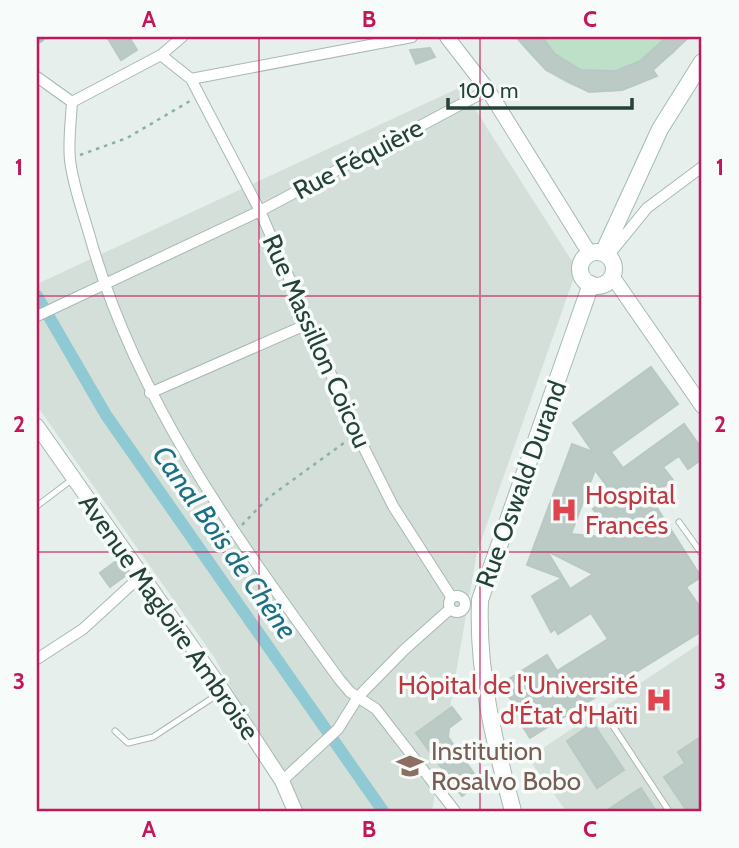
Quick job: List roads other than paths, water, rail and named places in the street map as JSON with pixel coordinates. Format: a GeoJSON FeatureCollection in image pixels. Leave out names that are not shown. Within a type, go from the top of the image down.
{"type":"FeatureCollection","features":[{"type":"Feature","properties":{"kind":"main road"},"geometry":{"type":"LineString","coordinates":[[600,254],[614,265],[612,276],[601,285],[592,284],[581,272],[582,261],[600,254],[660,129],[702,64]]}},
{"type":"Feature","properties":{"kind":"main road","name":"Rue Oswald Durand"},"geometry":{"type":"LineString","coordinates":[[513,811],[485,698],[472,601],[592,284]]}},
{"type":"Feature","properties":{"kind":"street"},"geometry":{"type":"LineString","coordinates":[[72,102],[161,55],[182,37]]}},
{"type":"Feature","properties":{"kind":"street"},"geometry":{"type":"LineString","coordinates":[[161,55],[191,79],[412,37]]}},
{"type":"Feature","properties":{"kind":"street"},"geometry":{"type":"LineString","coordinates":[[447,37],[488,90],[600,254],[647,208],[702,167]]}},
{"type":"Feature","properties":{"kind":"street"},"geometry":{"type":"LineString","coordinates":[[37,77],[72,102]]}},
{"type":"Feature","properties":{"kind":"street","name":"Rue Massillon Coicou"},"geometry":{"type":"LineString","coordinates":[[191,79],[260,211],[357,434],[393,506],[451,603]]}},
{"type":"Feature","properties":{"kind":"street","name":"Rue Féquière"},"geometry":{"type":"LineString","coordinates":[[37,316],[66,300],[260,211],[488,90]]}},
{"type":"Feature","properties":{"kind":"street"},"geometry":{"type":"LineString","coordinates":[[72,102],[69,159],[103,284],[150,393],[188,463],[234,533],[339,679],[376,709],[455,811]]}},
{"type":"Feature","properties":{"kind":"street"},"geometry":{"type":"LineString","coordinates":[[612,276],[702,406]]}},
{"type":"Feature","properties":{"kind":"street"},"geometry":{"type":"LineString","coordinates":[[150,393],[310,323]]}},
{"type":"Feature","properties":{"kind":"street","name":"Avenue Magloire Ambroise"},"geometry":{"type":"LineString","coordinates":[[37,426],[223,691],[282,781],[295,811]]}},
{"type":"Feature","properties":{"kind":"street"},"geometry":{"type":"LineString","coordinates":[[37,659],[83,629],[143,574]]}},
{"type":"Feature","properties":{"kind":"street"},"geometry":{"type":"LineString","coordinates":[[282,781],[338,729],[358,697],[451,603],[459,596],[472,601]]}},
{"type":"Feature","properties":{"kind":"lane"},"geometry":{"type":"LineString","coordinates":[[37,506],[74,478]]}},
{"type":"Feature","properties":{"kind":"lane"},"geometry":{"type":"LineString","coordinates":[[679,522],[702,554]]}},
{"type":"Feature","properties":{"kind":"lane"},"geometry":{"type":"LineString","coordinates":[[115,731],[128,743],[153,737],[223,691]]}},
{"type":"Feature","properties":{"kind":"lane"},"geometry":{"type":"LineString","coordinates":[[607,717],[669,811]]}},
{"type":"Feature","properties":{"kind":"waterway","name":"Canal Bois de Chêne"},"geometry":{"type":"LineString","coordinates":[[37,296],[106,415],[383,811]]}},
{"type":"Feature","properties":{"kind":"place","name":"Hospital Francés"},"geometry":{"type":"Point","coordinates":[564,510]}},
{"type":"Feature","properties":{"kind":"place","name":"Hôpital de l'Université d'État d'Haïti"},"geometry":{"type":"Point","coordinates":[659,700]}},
{"type":"Feature","properties":{"kind":"place","name":"Institution Rosalvo Bobo"},"geometry":{"type":"Point","coordinates":[410,766]}}]}
